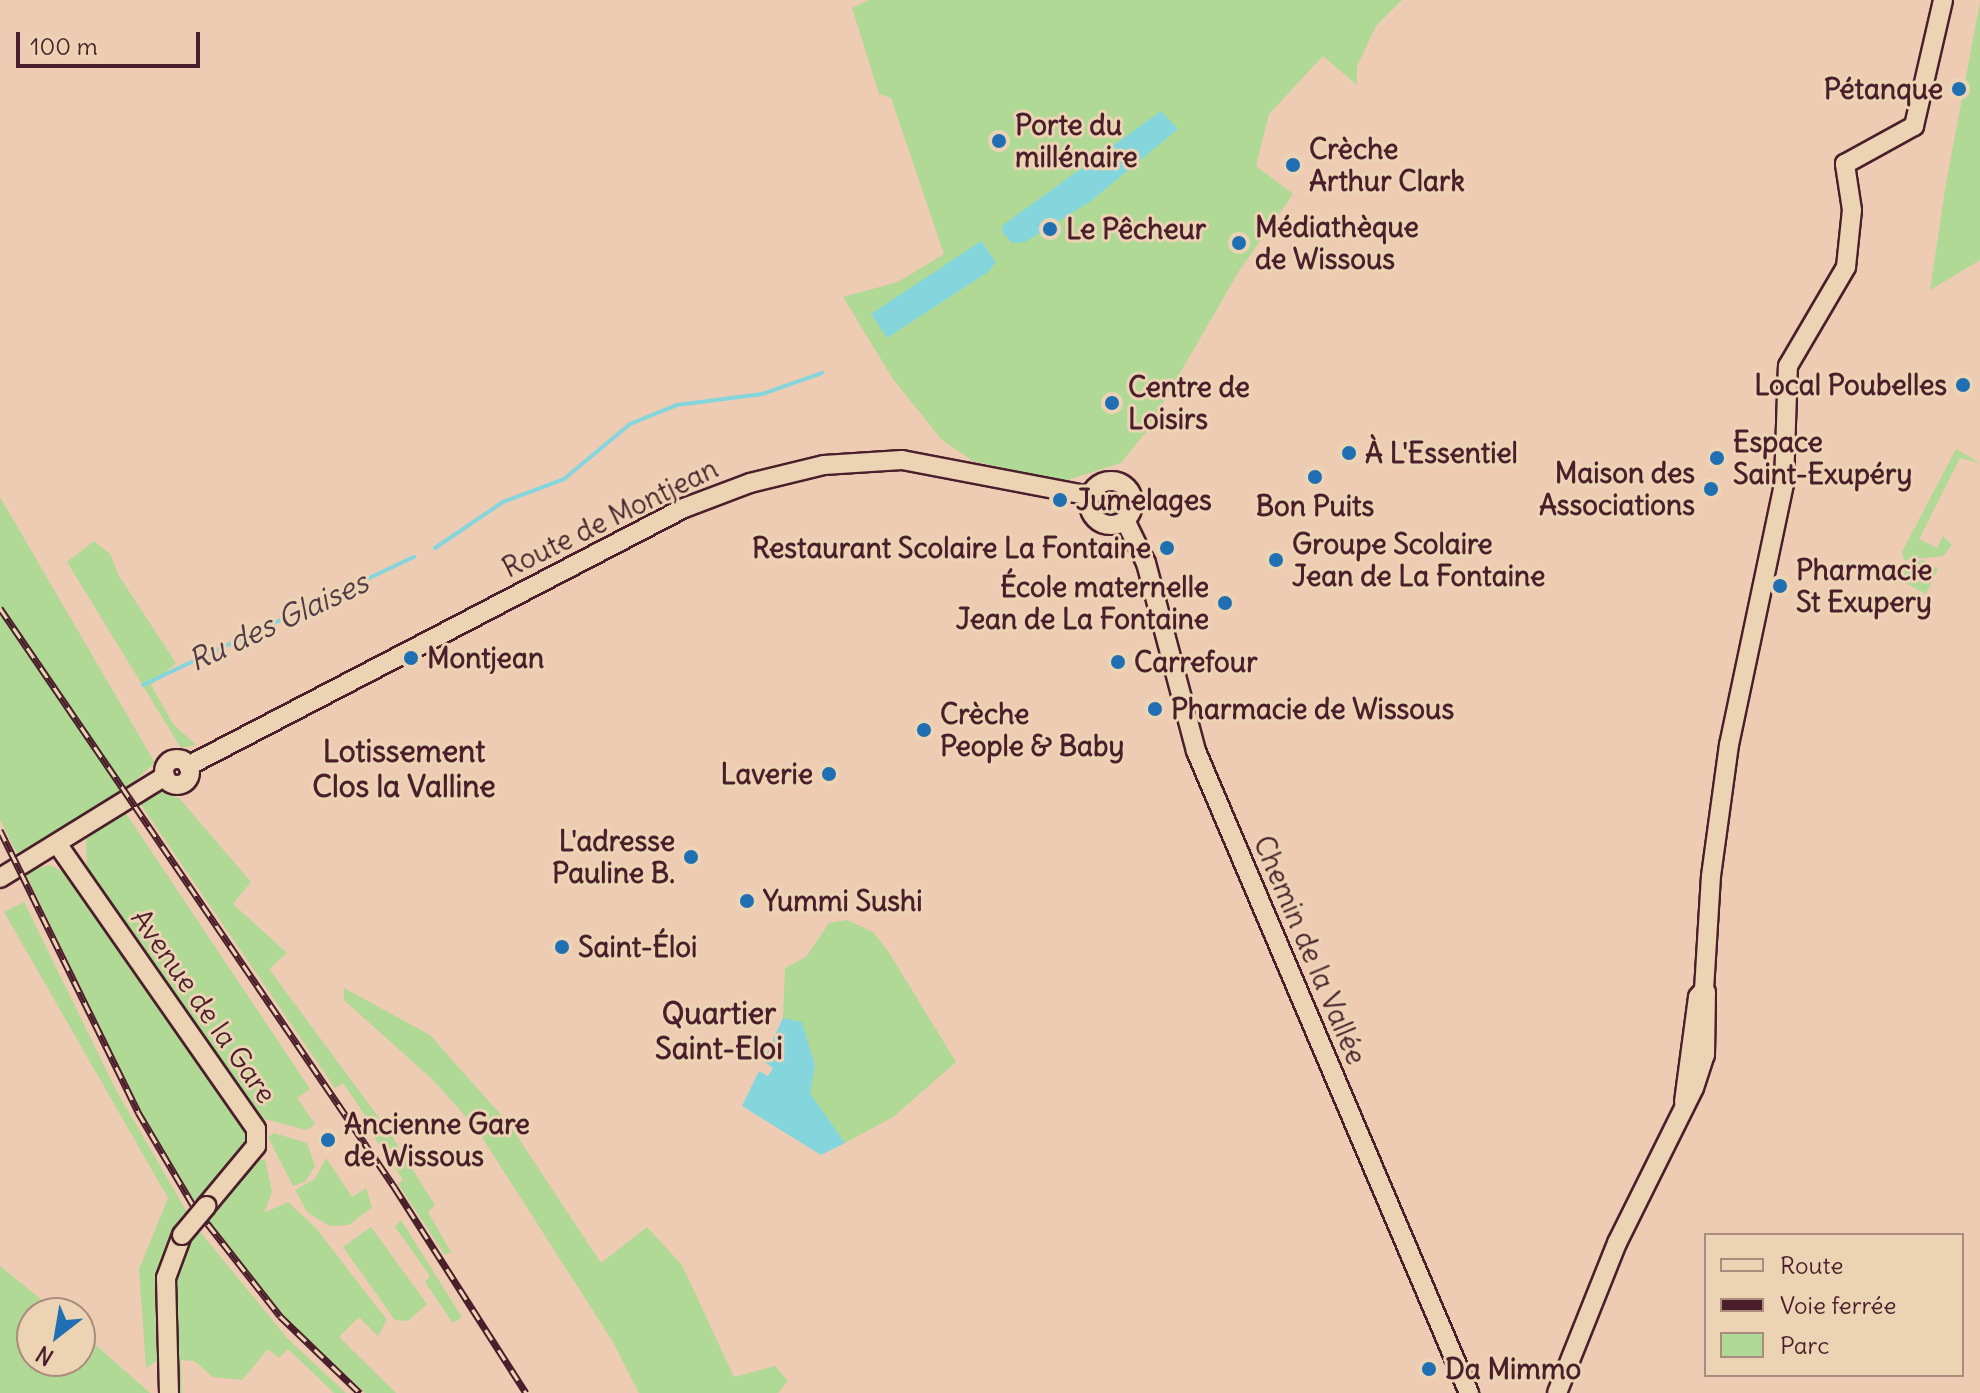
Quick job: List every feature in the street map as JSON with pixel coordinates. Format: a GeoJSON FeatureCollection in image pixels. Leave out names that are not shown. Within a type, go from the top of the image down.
{"type":"FeatureCollection","features":[{"type":"Feature","properties":{"kind":"street"},"geometry":{"type":"LineString","coordinates":[[1561,1388],[1617,1243],[1684,1102],[1698,997],[1704,990],[1711,876],[1729,745],[1784,484],[1788,366],[1846,267],[1852,210],[1845,164],[1914,126],[1943,0]]}},
{"type":"Feature","properties":{"kind":"street","name":"Route de Montjean"},"geometry":{"type":"LineString","coordinates":[[0,878],[58,845],[165,776],[174,784],[183,783],[188,766],[684,508],[750,483],[824,465],[894,460],[1091,496]]}},
{"type":"Feature","properties":{"kind":"street"},"geometry":{"type":"LineString","coordinates":[[1104,482],[1124,485],[1134,502],[1125,520],[1108,525],[1095,519],[1091,496],[1104,482]]}},
{"type":"Feature","properties":{"kind":"street","name":"Chemin de la Vallée"},"geometry":{"type":"LineString","coordinates":[[1125,520],[1146,563],[1196,751],[1469,1393]]}},
{"type":"Feature","properties":{"kind":"street","name":"Avenue de la Gare"},"geometry":{"type":"LineString","coordinates":[[58,845],[256,1129],[256,1146],[182,1235],[166,1278],[169,1393]]}},
{"type":"Feature","properties":{"kind":"green space"},"geometry":{"type":"Polygon","coordinates":[[[869,0],[1402,0],[1376,26],[1357,66],[1357,85],[1323,56],[1269,114],[1256,166],[1293,194],[1239,271],[1146,432],[1121,463],[1064,481],[973,461],[942,440],[893,379],[843,297],[898,282],[944,254],[891,98],[879,94],[852,8],[869,0]]]}},
{"type":"Feature","properties":{"kind":"green space"},"geometry":{"type":"Polygon","coordinates":[[[1980,2],[1980,260],[1930,290],[1946,184],[1980,2]]]}},
{"type":"Feature","properties":{"kind":"green space"},"geometry":{"type":"Polygon","coordinates":[[[1956,449],[1980,463],[1960,458],[1919,539],[1937,548],[1943,536],[1952,545],[1943,556],[1904,560],[1902,552],[1956,449]]]}},
{"type":"Feature","properties":{"kind":"green space"},"geometry":{"type":"Polygon","coordinates":[[[1112,489],[1118,490],[1126,498],[1126,510],[1118,518],[1112,519],[1106,518],[1098,510],[1097,504],[1098,498],[1106,490],[1112,489]]]}},
{"type":"Feature","properties":{"kind":"green space"},"geometry":{"type":"Polygon","coordinates":[[[0,497],[155,763],[114,799],[18,855],[0,820],[0,497]]]}},
{"type":"Feature","properties":{"kind":"green space"},"geometry":{"type":"Polygon","coordinates":[[[94,541],[110,554],[119,576],[176,663],[151,685],[173,724],[196,745],[181,748],[67,562],[94,541]]]}},
{"type":"Feature","properties":{"kind":"green space"},"geometry":{"type":"Polygon","coordinates":[[[1923,560],[1938,569],[1926,594],[1900,580],[1895,585],[1901,567],[1923,560]]]}},
{"type":"Feature","properties":{"kind":"green space"},"geometry":{"type":"Polygon","coordinates":[[[157,791],[179,798],[251,882],[233,904],[287,953],[269,969],[388,1130],[435,1205],[428,1212],[451,1252],[445,1255],[398,1184],[403,1180],[374,1137],[378,1134],[343,1083],[335,1088],[139,802],[157,791]]]}},
{"type":"Feature","properties":{"kind":"green space"},"geometry":{"type":"Polygon","coordinates":[[[125,812],[310,1089],[297,1098],[315,1124],[307,1130],[257,1117],[87,874],[86,839],[125,812]]]}},
{"type":"Feature","properties":{"kind":"green space"},"geometry":{"type":"Polygon","coordinates":[[[50,865],[75,878],[243,1121],[250,1144],[196,1204],[148,1126],[25,872],[50,865]]]}},
{"type":"Feature","properties":{"kind":"green space"},"geometry":{"type":"Polygon","coordinates":[[[24,902],[116,1090],[188,1214],[170,1242],[161,1271],[160,1359],[146,1368],[139,1269],[168,1198],[4,912],[24,902]]]}},
{"type":"Feature","properties":{"kind":"green space"},"geometry":{"type":"Polygon","coordinates":[[[847,920],[873,932],[888,951],[956,1062],[893,1117],[845,1143],[809,1093],[815,1065],[802,1023],[783,1018],[785,968],[806,957],[829,923],[847,920]]]}},
{"type":"Feature","properties":{"kind":"green space"},"geometry":{"type":"Polygon","coordinates":[[[344,988],[430,1035],[509,1124],[601,1263],[647,1227],[682,1265],[734,1377],[775,1366],[788,1381],[778,1393],[639,1393],[613,1342],[476,1128],[433,1080],[344,1000],[344,988]]]}},
{"type":"Feature","properties":{"kind":"green space"},"geometry":{"type":"Polygon","coordinates":[[[274,1133],[307,1143],[315,1166],[305,1182],[293,1186],[268,1137],[274,1133]]]}},
{"type":"Feature","properties":{"kind":"green space"},"geometry":{"type":"Polygon","coordinates":[[[326,1158],[352,1197],[366,1188],[372,1207],[349,1225],[330,1226],[308,1213],[295,1190],[315,1179],[326,1158]]]}},
{"type":"Feature","properties":{"kind":"green space"},"geometry":{"type":"Polygon","coordinates":[[[265,1159],[272,1192],[264,1213],[288,1202],[316,1228],[387,1320],[378,1336],[359,1317],[339,1337],[396,1393],[365,1393],[325,1357],[276,1309],[206,1217],[252,1162],[265,1159]]]}},
{"type":"Feature","properties":{"kind":"green space"},"geometry":{"type":"Polygon","coordinates":[[[401,1220],[462,1317],[453,1323],[425,1282],[430,1276],[395,1227],[401,1220]]]}},
{"type":"Feature","properties":{"kind":"green space"},"geometry":{"type":"Polygon","coordinates":[[[371,1227],[427,1304],[408,1321],[395,1320],[343,1247],[371,1227]]]}},
{"type":"Feature","properties":{"kind":"green space"},"geometry":{"type":"Polygon","coordinates":[[[197,1228],[288,1339],[346,1393],[334,1393],[288,1349],[279,1358],[268,1349],[242,1380],[213,1377],[194,1361],[181,1360],[182,1393],[177,1393],[174,1270],[178,1250],[197,1228]]]}},
{"type":"Feature","properties":{"kind":"green space"},"geometry":{"type":"Polygon","coordinates":[[[0,1266],[38,1297],[16,1297],[16,1377],[96,1377],[96,1345],[150,1393],[0,1393],[0,1266]]]}},
{"type":"Feature","properties":{"kind":"water"},"geometry":{"type":"Polygon","coordinates":[[[1161,111],[1178,129],[1091,201],[1025,242],[1012,243],[1002,232],[1003,225],[1161,111]]]}},
{"type":"Feature","properties":{"kind":"water"},"geometry":{"type":"Polygon","coordinates":[[[981,241],[996,262],[988,272],[887,338],[871,314],[981,241]]]}},
{"type":"Feature","properties":{"kind":"water"},"geometry":{"type":"Polygon","coordinates":[[[783,1018],[802,1022],[815,1065],[810,1093],[845,1143],[821,1155],[742,1106],[759,1071],[768,1076],[773,1068],[763,1061],[783,1018]]]}},
{"type":"Feature","properties":{"kind":"waterway","name":"Ru des Glaises"},"geometry":{"type":"LineString","coordinates":[[435,548],[503,502],[564,479],[630,424],[677,405],[762,394],[822,373]]}},
{"type":"Feature","properties":{"kind":"waterway","name":"Ru des Glaises"},"geometry":{"type":"LineString","coordinates":[[143,685],[414,557]]}},
{"type":"Feature","properties":{"kind":"railway"},"geometry":{"type":"LineString","coordinates":[[0,608],[395,1188],[526,1393]]}},
{"type":"Feature","properties":{"kind":"railway"},"geometry":{"type":"LineString","coordinates":[[0,830],[138,1112],[193,1205],[280,1316],[360,1393]]}},
{"type":"Feature","properties":{"kind":"place","name":"Pétanque"},"geometry":{"type":"Point","coordinates":[1959,89]}},
{"type":"Feature","properties":{"kind":"place","name":"Porte du millénaire"},"geometry":{"type":"Point","coordinates":[999,141]}},
{"type":"Feature","properties":{"kind":"place","name":"Crèche Arthur Clark"},"geometry":{"type":"Point","coordinates":[1293,165]}},
{"type":"Feature","properties":{"kind":"place","name":"Le Pêcheur"},"geometry":{"type":"Point","coordinates":[1050,229]}},
{"type":"Feature","properties":{"kind":"place","name":"Médiathèque de Wissous"},"geometry":{"type":"Point","coordinates":[1239,243]}},
{"type":"Feature","properties":{"kind":"place","name":"Local Poubelles"},"geometry":{"type":"Point","coordinates":[1963,385]}},
{"type":"Feature","properties":{"kind":"place","name":"Centre de Loisirs"},"geometry":{"type":"Point","coordinates":[1112,403]}},
{"type":"Feature","properties":{"kind":"place","name":"À L'Essentiel"},"geometry":{"type":"Point","coordinates":[1349,453]}},
{"type":"Feature","properties":{"kind":"place","name":"Espace Saint-Exupéry"},"geometry":{"type":"Point","coordinates":[1717,458]}},
{"type":"Feature","properties":{"kind":"place","name":"Bon Puits"},"geometry":{"type":"Point","coordinates":[1315,477]}},
{"type":"Feature","properties":{"kind":"place","name":"Maison des Associations"},"geometry":{"type":"Point","coordinates":[1711,489]}},
{"type":"Feature","properties":{"kind":"place","name":"Jumelages"},"geometry":{"type":"Point","coordinates":[1060,500]}},
{"type":"Feature","properties":{"kind":"place","name":"Restaurant Scolaire La Fontaine"},"geometry":{"type":"Point","coordinates":[1167,548]}},
{"type":"Feature","properties":{"kind":"place","name":"Groupe Scolaire Jean de La Fontaine"},"geometry":{"type":"Point","coordinates":[1276,560]}},
{"type":"Feature","properties":{"kind":"place","name":"Pharmacie St Exupery"},"geometry":{"type":"Point","coordinates":[1780,586]}},
{"type":"Feature","properties":{"kind":"place","name":"École maternelle Jean de La Fontaine"},"geometry":{"type":"Point","coordinates":[1225,603]}},
{"type":"Feature","properties":{"kind":"place","name":"Montjean"},"geometry":{"type":"Point","coordinates":[411,658]}},
{"type":"Feature","properties":{"kind":"place","name":"Carrefour"},"geometry":{"type":"Point","coordinates":[1118,662]}},
{"type":"Feature","properties":{"kind":"place","name":"Pharmacie de Wissous"},"geometry":{"type":"Point","coordinates":[1155,709]}},
{"type":"Feature","properties":{"kind":"place","name":"Crèche People & Baby"},"geometry":{"type":"Point","coordinates":[924,730]}},
{"type":"Feature","properties":{"kind":"place","name":"Laverie"},"geometry":{"type":"Point","coordinates":[829,774]}},
{"type":"Feature","properties":{"kind":"place","name":"L'adresse Pauline B."},"geometry":{"type":"Point","coordinates":[691,857]}},
{"type":"Feature","properties":{"kind":"place","name":"Yummi Sushi"},"geometry":{"type":"Point","coordinates":[747,901]}},
{"type":"Feature","properties":{"kind":"place","name":"Saint-Éloi"},"geometry":{"type":"Point","coordinates":[562,947]}},
{"type":"Feature","properties":{"kind":"place","name":"Ancienne Gare de Wissous"},"geometry":{"type":"Point","coordinates":[328,1140]}},
{"type":"Feature","properties":{"kind":"place","name":"Da Mimmo"},"geometry":{"type":"Point","coordinates":[1429,1369]}},
{"type":"Feature","properties":{"kind":"district","name":"Lotissement Clos la Valline"},"geometry":{"type":"Point","coordinates":[404,768]}},
{"type":"Feature","properties":{"kind":"district","name":"Quartier Saint-Eloi"},"geometry":{"type":"Point","coordinates":[719,1030]}}]}
